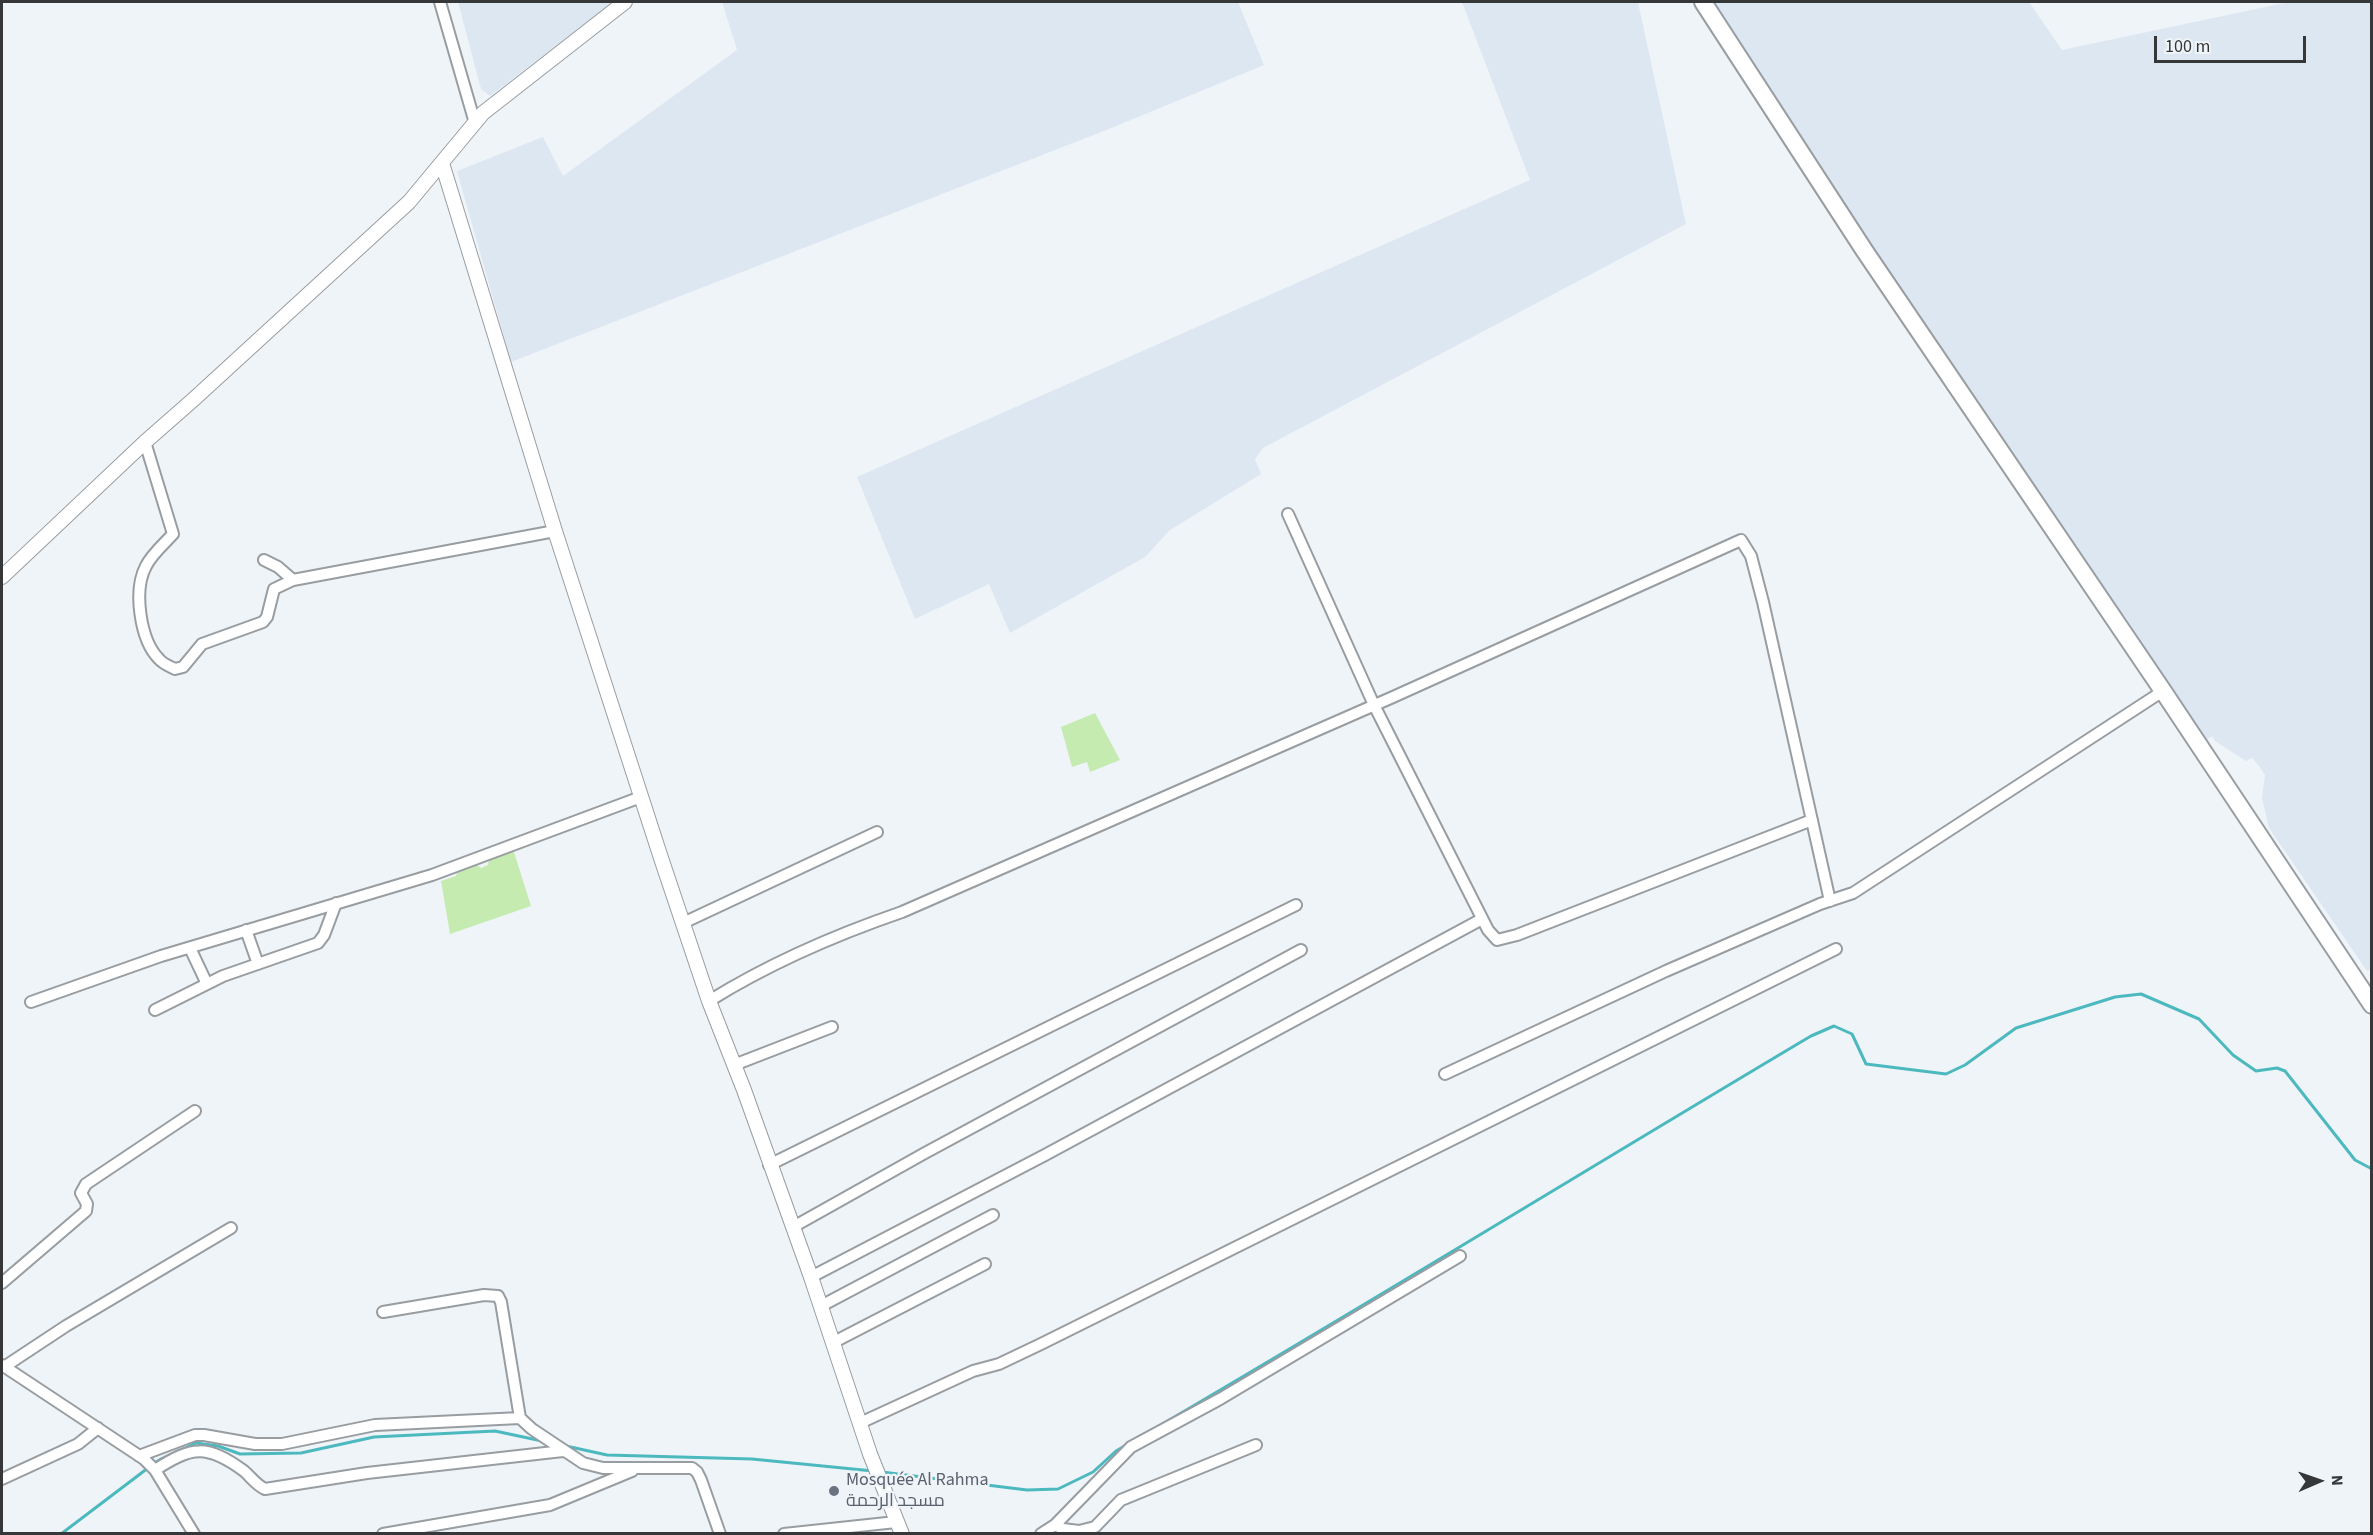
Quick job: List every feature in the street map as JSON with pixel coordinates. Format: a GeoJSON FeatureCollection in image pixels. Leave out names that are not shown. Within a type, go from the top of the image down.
{"type":"FeatureCollection","features":[{"type":"Feature","properties":{"kind":"main road"},"geometry":{"type":"LineString","coordinates":[[1703,2],[1864,250],[2163,691],[2372,1005]]}},
{"type":"Feature","properties":{"kind":"street"},"geometry":{"type":"LineString","coordinates":[[440,2],[475,123]]}},
{"type":"Feature","properties":{"kind":"street"},"geometry":{"type":"LineString","coordinates":[[2,577],[145,441],[409,202],[483,113],[625,2]]}},
{"type":"Feature","properties":{"kind":"street"},"geometry":{"type":"LineString","coordinates":[[442,163],[555,531],[709,1001],[793,1227],[834,1342],[870,1454],[899,1528],[784,1533]]}},
{"type":"Feature","properties":{"kind":"street"},"geometry":{"type":"LineString","coordinates":[[145,441],[173,534],[145,567],[140,590],[144,633],[160,661],[175,669],[183,666],[202,644],[263,622],[267,617],[274,589],[293,580],[555,531]]}},
{"type":"Feature","properties":{"kind":"street"},"geometry":{"type":"LineString","coordinates":[[1288,514],[1374,705],[1482,919],[1497,940],[1517,935],[1812,820]]}},
{"type":"Feature","properties":{"kind":"street"},"geometry":{"type":"LineString","coordinates":[[709,1001],[745,979],[847,931],[902,912],[1374,705],[1741,540],[1751,556],[1830,901]]}},
{"type":"Feature","properties":{"kind":"street"},"geometry":{"type":"LineString","coordinates":[[264,560],[278,567],[293,580]]}},
{"type":"Feature","properties":{"kind":"street"},"geometry":{"type":"LineString","coordinates":[[1445,1074],[1666,971],[1853,893],[2163,691]]}},
{"type":"Feature","properties":{"kind":"street"},"geometry":{"type":"LineString","coordinates":[[31,1002],[246,930],[432,875],[641,797]]}},
{"type":"Feature","properties":{"kind":"street"},"geometry":{"type":"LineString","coordinates":[[683,923],[877,832]]}},
{"type":"Feature","properties":{"kind":"street"},"geometry":{"type":"LineString","coordinates":[[154,1010],[207,984],[318,944],[324,935],[336,903]]}},
{"type":"Feature","properties":{"kind":"street"},"geometry":{"type":"LineString","coordinates":[[770,1165],[1296,905]]}},
{"type":"Feature","properties":{"kind":"street"},"geometry":{"type":"LineString","coordinates":[[811,1277],[1045,1155],[1482,919]]}},
{"type":"Feature","properties":{"kind":"street"},"geometry":{"type":"LineString","coordinates":[[246,930],[258,964]]}},
{"type":"Feature","properties":{"kind":"street"},"geometry":{"type":"LineString","coordinates":[[190,948],[207,984]]}},
{"type":"Feature","properties":{"kind":"street"},"geometry":{"type":"LineString","coordinates":[[860,1423],[973,1371],[999,1365],[1836,949]]}},
{"type":"Feature","properties":{"kind":"street"},"geometry":{"type":"LineString","coordinates":[[793,1227],[1301,950]]}},
{"type":"Feature","properties":{"kind":"street"},"geometry":{"type":"LineString","coordinates":[[734,1065],[832,1027]]}},
{"type":"Feature","properties":{"kind":"street"},"geometry":{"type":"LineString","coordinates":[[2,1283],[86,1210],[87,1204],[81,1192],[86,1184],[195,1111]]}},
{"type":"Feature","properties":{"kind":"street"},"geometry":{"type":"LineString","coordinates":[[821,1306],[993,1215]]}},
{"type":"Feature","properties":{"kind":"street"},"geometry":{"type":"LineString","coordinates":[[194,1533],[154,1469],[142,1458],[3,1366],[231,1228]]}},
{"type":"Feature","properties":{"kind":"street"},"geometry":{"type":"LineString","coordinates":[[1061,1529],[1131,1447],[1220,1399],[1460,1256]]}},
{"type":"Feature","properties":{"kind":"street"},"geometry":{"type":"LineString","coordinates":[[834,1342],[985,1264]]}},
{"type":"Feature","properties":{"kind":"street"},"geometry":{"type":"LineString","coordinates":[[383,1312],[484,1295],[498,1296],[501,1302],[520,1418],[532,1429],[583,1463],[603,1468],[692,1468],[697,1472],[720,1533]]}},
{"type":"Feature","properties":{"kind":"street"},"geometry":{"type":"LineString","coordinates":[[142,1458],[195,1435],[255,1444],[282,1444],[375,1425],[520,1418]]}},
{"type":"Feature","properties":{"kind":"street"},"geometry":{"type":"LineString","coordinates":[[2,1479],[78,1444],[98,1428]]}},
{"type":"Feature","properties":{"kind":"street"},"geometry":{"type":"LineString","coordinates":[[1041,1533],[1061,1529],[1079,1531],[1095,1527],[1121,1500],[1256,1445]]}},
{"type":"Feature","properties":{"kind":"street"},"geometry":{"type":"LineString","coordinates":[[154,1469],[192,1451],[207,1451],[225,1458],[265,1489],[367,1473],[563,1451]]}},
{"type":"Feature","properties":{"kind":"street"},"geometry":{"type":"LineString","coordinates":[[383,1533],[550,1505],[638,1469]]}},
{"type":"Feature","properties":{"kind":"shaded area"},"geometry":{"type":"Polygon","coordinates":[[[458,2],[613,2],[490,96],[481,89],[458,2]]]}},
{"type":"Feature","properties":{"kind":"shaded area"},"geometry":{"type":"Polygon","coordinates":[[[722,2],[1238,2],[1264,65],[1109,129],[511,362],[457,171],[543,137],[563,176],[737,50],[722,2]]]}},
{"type":"Feature","properties":{"kind":"shaded area"},"geometry":{"type":"Polygon","coordinates":[[[1462,2],[1638,2],[1686,224],[1263,448],[1255,459],[1261,474],[1170,530],[1145,557],[1010,633],[989,584],[915,619],[857,477],[1530,180],[1462,2]]]}},
{"type":"Feature","properties":{"kind":"shaded area"},"geometry":{"type":"Polygon","coordinates":[[[1703,2],[2029,2],[2062,50],[2289,2],[2371,2],[2371,969],[2367,971],[2269,828],[2262,798],[2265,775],[2259,766],[2252,758],[2246,761],[2215,741],[2212,736],[2205,741],[2124,615],[2115,620],[1703,2]]]}},
{"type":"Feature","properties":{"kind":"green space"},"geometry":{"type":"Polygon","coordinates":[[[1095,713],[1120,760],[1090,772],[1087,762],[1072,767],[1061,727],[1095,713]]]}},
{"type":"Feature","properties":{"kind":"green space"},"geometry":{"type":"Polygon","coordinates":[[[513,849],[531,906],[450,934],[441,881],[456,876],[458,871],[476,864],[481,868],[488,865],[489,858],[513,849]]]}},
{"type":"Feature","properties":{"kind":"waterway"},"geometry":{"type":"LineString","coordinates":[[1154,1429],[1811,1036],[1834,1026],[1852,1034],[1866,1064],[1946,1074],[1965,1065],[2016,1028],[2115,997],[2141,994],[2199,1019],[2233,1055],[2256,1071],[2277,1068],[2285,1071],[2355,1160],[2372,1169]]}},
{"type":"Feature","properties":{"kind":"waterway"},"geometry":{"type":"LineString","coordinates":[[153,1464],[196,1443],[218,1446],[240,1454],[301,1453],[374,1437],[495,1431],[542,1441]]}},
{"type":"Feature","properties":{"kind":"waterway"},"geometry":{"type":"LineString","coordinates":[[882,1472],[1027,1490],[1058,1489],[1093,1472],[1116,1451],[1128,1444]]}},
{"type":"Feature","properties":{"kind":"waterway"},"geometry":{"type":"LineString","coordinates":[[566,1446],[607,1455],[752,1459],[873,1471]]}},
{"type":"Feature","properties":{"kind":"waterway"},"geometry":{"type":"LineString","coordinates":[[61,1534],[148,1468]]}},
{"type":"Feature","properties":{"kind":"place","name":"Mosquée Al Rahma مسجد الرحمة"},"geometry":{"type":"Point","coordinates":[834,1491]}}]}
